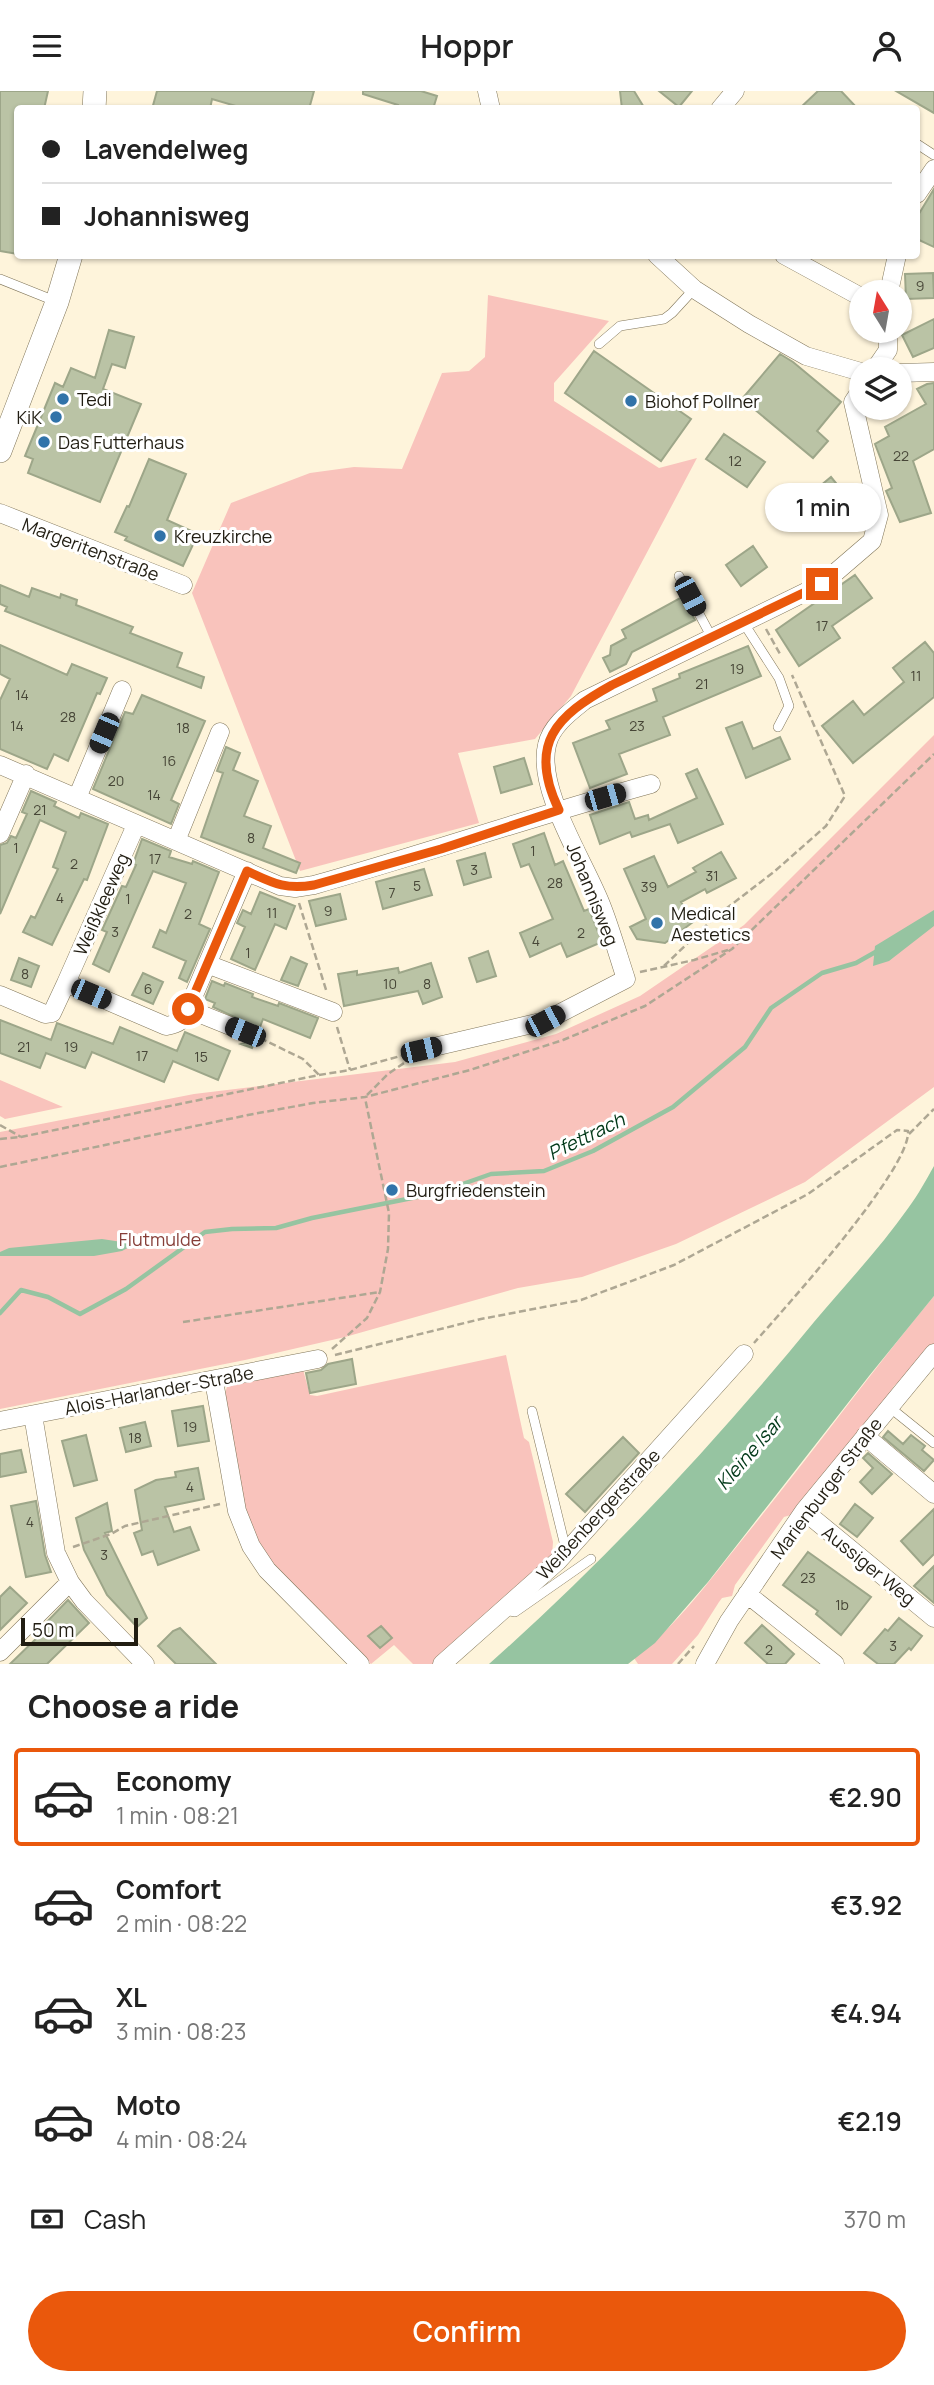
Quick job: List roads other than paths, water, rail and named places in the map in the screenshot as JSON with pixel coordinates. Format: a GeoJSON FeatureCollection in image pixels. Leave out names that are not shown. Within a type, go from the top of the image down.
{"type":"FeatureCollection","features":[{"type":"Feature","properties":{"kind":"street"},"geometry":{"type":"LineString","coordinates":[[723,105],[735,91]]}},
{"type":"Feature","properties":{"kind":"street"},"geometry":{"type":"LineString","coordinates":[[0,451],[57,302],[70,259]]}},
{"type":"Feature","properties":{"kind":"street"},"geometry":{"type":"LineString","coordinates":[[661,259],[694,289],[806,356],[849,369]]}},
{"type":"Feature","properties":{"kind":"street"},"geometry":{"type":"LineString","coordinates":[[791,259],[849,290]]}},
{"type":"Feature","properties":{"kind":"street"},"geometry":{"type":"LineString","coordinates":[[892,280],[896,259]]}},
{"type":"Feature","properties":{"kind":"street"},"geometry":{"type":"LineString","coordinates":[[912,373],[934,372]]}},
{"type":"Feature","properties":{"kind":"street","name":"Johannisweg"},"geometry":{"type":"LineString","coordinates":[[421,1050],[545,1021],[626,979],[602,905],[552,796],[546,768],[547,744],[561,720],[584,700],[822,584],[872,541],[879,515],[857,420]]}},
{"type":"Feature","properties":{"kind":"street","name":"Margeritenstraße"},"geometry":{"type":"LineString","coordinates":[[0,513],[183,585]]}},
{"type":"Feature","properties":{"kind":"street"},"geometry":{"type":"LineString","coordinates":[[77,798],[122,690]]}},
{"type":"Feature","properties":{"kind":"street"},"geometry":{"type":"LineString","coordinates":[[176,841],[220,731]]}},
{"type":"Feature","properties":{"kind":"street"},"geometry":{"type":"LineString","coordinates":[[0,765],[280,886],[295,888],[441,849],[559,810],[651,784]]}},
{"type":"Feature","properties":{"kind":"street"},"geometry":{"type":"LineString","coordinates":[[0,834],[26,774]]}},
{"type":"Feature","properties":{"kind":"street","name":"Weißkleeweg"},"geometry":{"type":"LineString","coordinates":[[0,995],[45,1014],[52,1013],[136,825]]}},
{"type":"Feature","properties":{"kind":"street"},"geometry":{"type":"LineString","coordinates":[[66,983],[166,1026],[182,1021],[247,871]]}},
{"type":"Feature","properties":{"kind":"street"},"geometry":{"type":"LineString","coordinates":[[207,964],[333,1012]]}},
{"type":"Feature","properties":{"kind":"street"},"geometry":{"type":"LineString","coordinates":[[188,1009],[245,1032]]}},
{"type":"Feature","properties":{"kind":"street","name":"Marienburger Straße"},"geometry":{"type":"LineString","coordinates":[[705,1664],[747,1594],[804,1511],[934,1353]]}},
{"type":"Feature","properties":{"kind":"street","name":"Weißenbergerstraße"},"geometry":{"type":"LineString","coordinates":[[442,1664],[566,1551],[744,1354]]}},
{"type":"Feature","properties":{"kind":"street","name":"Alois-Harlander-Straße"},"geometry":{"type":"LineString","coordinates":[[0,1421],[318,1359]]}},
{"type":"Feature","properties":{"kind":"street"},"geometry":{"type":"LineString","coordinates":[[214,1381],[244,1531],[267,1570],[360,1664]]}},
{"type":"Feature","properties":{"kind":"street"},"geometry":{"type":"LineString","coordinates":[[33,1415],[57,1553],[70,1582],[84,1601],[145,1664]]}},
{"type":"Feature","properties":{"kind":"street"},"geometry":{"type":"LineString","coordinates":[[865,1436],[934,1494]]}},
{"type":"Feature","properties":{"kind":"street","name":"Aussiger Weg"},"geometry":{"type":"LineString","coordinates":[[804,1511],[934,1618]]}},
{"type":"Feature","properties":{"kind":"street"},"geometry":{"type":"LineString","coordinates":[[0,1652],[70,1582]]}},
{"type":"Feature","properties":{"kind":"street"},"geometry":{"type":"LineString","coordinates":[[747,1594],[835,1664]]}},
{"type":"Feature","properties":{"kind":"lane"},"geometry":{"type":"LineString","coordinates":[[1,281],[57,302]]}},
{"type":"Feature","properties":{"kind":"lane"},"geometry":{"type":"LineString","coordinates":[[599,344],[620,326],[664,319],[694,289]]}},
{"type":"Feature","properties":{"kind":"lane"},"geometry":{"type":"LineString","coordinates":[[680,576],[712,638]]}},
{"type":"Feature","properties":{"kind":"lane"},"geometry":{"type":"LineString","coordinates":[[751,618],[789,706],[778,727]]}},
{"type":"Feature","properties":{"kind":"lane"},"geometry":{"type":"LineString","coordinates":[[888,1406],[934,1443]]}},
{"type":"Feature","properties":{"kind":"lane"},"geometry":{"type":"LineString","coordinates":[[532,1411],[566,1551]]}},
{"type":"Feature","properties":{"kind":"lane"},"geometry":{"type":"LineString","coordinates":[[503,1609],[516,1612],[591,1559]]}},
{"type":"Feature","properties":{"kind":"water"},"geometry":{"type":"Polygon","coordinates":[[[934,910],[934,926],[889,961],[873,966],[875,946],[934,910]]]}},
{"type":"Feature","properties":{"kind":"water","name":"Kleine Isar"},"geometry":{"type":"Polygon","coordinates":[[[934,1166],[934,1296],[708,1582],[655,1643],[628,1664],[489,1664],[576,1583],[698,1456],[887,1237],[934,1166]]]}},
{"type":"Feature","properties":{"kind":"water"},"geometry":{"type":"Polygon","coordinates":[[[102,1239],[135,1244],[122,1251],[94,1256],[0,1256],[0,1252],[9,1248],[102,1239]]]}},
{"type":"Feature","properties":{"kind":"waterway","name":"Pfettrach"},"geometry":{"type":"LineString","coordinates":[[0,1313],[21,1290],[48,1297],[80,1314],[126,1289],[205,1232],[276,1228],[312,1218],[437,1193],[491,1174],[544,1171],[593,1151],[673,1107],[745,1047],[771,1008],[822,973],[856,963],[879,950]]}},
{"type":"Feature","properties":{"kind":"waterway","name":"Pfettrach"},"geometry":{"type":"LineString","coordinates":[[135,1244],[187,1244]]}},
{"type":"Feature","properties":{"kind":"place","name":"Tedi"},"geometry":{"type":"Point","coordinates":[63,399]}},
{"type":"Feature","properties":{"kind":"place","name":"Biohof Pollner"},"geometry":{"type":"Point","coordinates":[631,401]}},
{"type":"Feature","properties":{"kind":"place","name":"KiK"},"geometry":{"type":"Point","coordinates":[56,417]}},
{"type":"Feature","properties":{"kind":"place","name":"Das Futterhaus"},"geometry":{"type":"Point","coordinates":[44,442]}},
{"type":"Feature","properties":{"kind":"place","name":"Kreuzkirche"},"geometry":{"type":"Point","coordinates":[160,536]}},
{"type":"Feature","properties":{"kind":"place","name":"Medical Aestetics"},"geometry":{"type":"Point","coordinates":[657,923]}},
{"type":"Feature","properties":{"kind":"place","name":"Burgfriedenstein"},"geometry":{"type":"Point","coordinates":[392,1190]}},
{"type":"Feature","properties":{"kind":"park label","name":"Flutmulde"},"geometry":{"type":"Point","coordinates":[160,1239]}}]}
